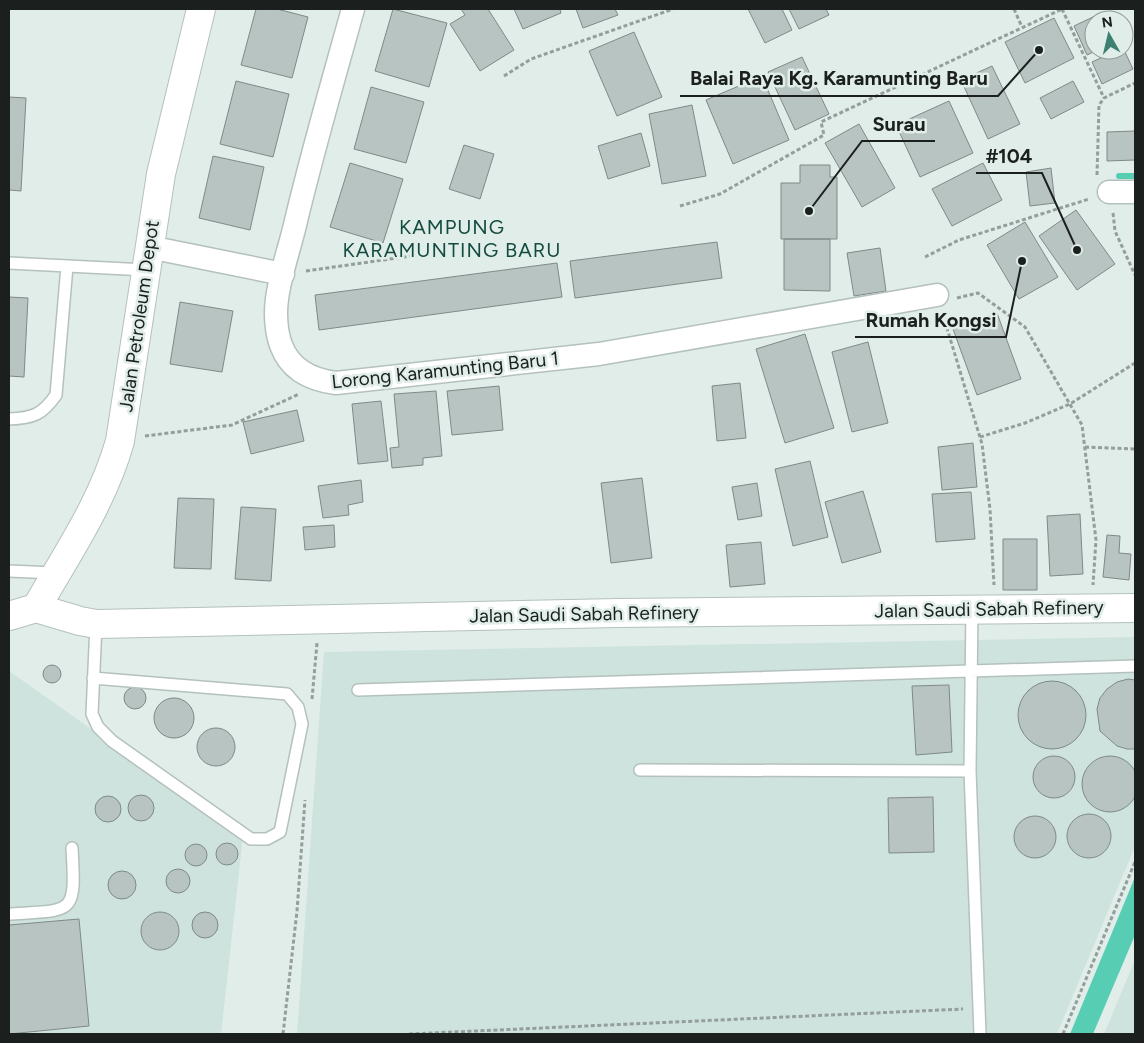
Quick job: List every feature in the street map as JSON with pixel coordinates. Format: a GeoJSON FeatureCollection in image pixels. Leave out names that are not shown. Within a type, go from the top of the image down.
{"type":"FeatureCollection","features":[{"type":"Feature","properties":{"kind":"street","name":"Jalan Petroleum Depot"},"geometry":{"type":"LineString","coordinates":[[36,608],[98,502],[114,463],[120,442],[128,404],[147,259],[161,174],[201,9]]}},
{"type":"Feature","properties":{"kind":"street","name":"Lorong Karamunting Baru 1"},"geometry":{"type":"LineString","coordinates":[[353,9],[306,176],[277,300],[277,328],[281,344],[286,356],[296,368],[307,376],[321,381],[336,383],[599,354],[937,295]]}},
{"type":"Feature","properties":{"kind":"street"},"geometry":{"type":"LineString","coordinates":[[1110,199],[1135,192]]}},
{"type":"Feature","properties":{"kind":"street"},"geometry":{"type":"LineString","coordinates":[[147,259],[283,274]]}},
{"type":"Feature","properties":{"kind":"street"},"geometry":{"type":"LineString","coordinates":[[9,616],[36,608]]}},
{"type":"Feature","properties":{"kind":"street","name":"Jalan Saudi Sabah Refinery"},"geometry":{"type":"LineString","coordinates":[[36,608],[80,622],[96,624],[618,613],[1135,608]]}},
{"type":"Feature","properties":{"kind":"lane"},"geometry":{"type":"LineString","coordinates":[[9,263],[67,266],[147,259]]}},
{"type":"Feature","properties":{"kind":"lane"},"geometry":{"type":"LineString","coordinates":[[9,419],[29,418],[46,410],[56,395],[67,266]]}},
{"type":"Feature","properties":{"kind":"lane"},"geometry":{"type":"LineString","coordinates":[[9,571],[56,573]]}},
{"type":"Feature","properties":{"kind":"lane"},"geometry":{"type":"LineString","coordinates":[[972,609],[970,771],[980,1034]]}},
{"type":"Feature","properties":{"kind":"lane"},"geometry":{"type":"LineString","coordinates":[[93,678],[287,694],[298,707],[302,724],[280,832],[267,839],[251,839],[112,741],[98,727],[92,714],[93,678],[96,624]]}},
{"type":"Feature","properties":{"kind":"lane"},"geometry":{"type":"LineString","coordinates":[[358,690],[1135,666]]}},
{"type":"Feature","properties":{"kind":"lane"},"geometry":{"type":"LineString","coordinates":[[640,770],[970,771]]}},
{"type":"Feature","properties":{"kind":"lane"},"geometry":{"type":"LineString","coordinates":[[9,914],[56,910],[66,907],[71,901],[74,890],[72,848]]}},
{"type":"Feature","properties":{"kind":"path"},"geometry":{"type":"LineString","coordinates":[[504,76],[531,59],[673,9]]}},
{"type":"Feature","properties":{"kind":"path"},"geometry":{"type":"LineString","coordinates":[[1014,9],[1022,27]]}},
{"type":"Feature","properties":{"kind":"path"},"geometry":{"type":"LineString","coordinates":[[680,206],[720,194],[824,135],[821,122],[1062,9],[1104,98]]}},
{"type":"Feature","properties":{"kind":"path"},"geometry":{"type":"LineString","coordinates":[[1135,83],[1104,98],[1100,105],[1097,175],[1110,199],[1115,231],[1135,275]]}},
{"type":"Feature","properties":{"kind":"path"},"geometry":{"type":"LineString","coordinates":[[925,257],[958,240],[1110,199]]}},
{"type":"Feature","properties":{"kind":"path"},"geometry":{"type":"LineString","coordinates":[[283,274],[411,256]]}},
{"type":"Feature","properties":{"kind":"path"},"geometry":{"type":"LineString","coordinates":[[978,293],[1026,327],[1082,425],[1096,540],[1093,580]]}},
{"type":"Feature","properties":{"kind":"path"},"geometry":{"type":"LineString","coordinates":[[946,325],[980,437],[990,509],[993,573]]}},
{"type":"Feature","properties":{"kind":"path"},"geometry":{"type":"LineString","coordinates":[[980,437],[1025,423],[1070,404],[1135,363]]}},
{"type":"Feature","properties":{"kind":"path"},"geometry":{"type":"LineString","coordinates":[[120,442],[166,432],[232,425],[321,381]]}},
{"type":"Feature","properties":{"kind":"path"},"geometry":{"type":"LineString","coordinates":[[1085,447],[1135,449]]}},
{"type":"Feature","properties":{"kind":"path"},"geometry":{"type":"LineString","coordinates":[[312,707],[318,620]]}},
{"type":"Feature","properties":{"kind":"path"},"geometry":{"type":"LineString","coordinates":[[283,1034],[297,911],[306,794]]}},
{"type":"Feature","properties":{"kind":"path"},"geometry":{"type":"LineString","coordinates":[[1063,1034],[1135,862]]}},
{"type":"Feature","properties":{"kind":"path"},"geometry":{"type":"LineString","coordinates":[[409,1034],[980,1008]]}},
{"type":"Feature","properties":{"kind":"shaded area"},"geometry":{"type":"Polygon","coordinates":[[[1135,637],[1135,846],[1057,1034],[297,1034],[324,652],[1135,637]]]}},
{"type":"Feature","properties":{"kind":"shaded area"},"geometry":{"type":"Polygon","coordinates":[[[9,671],[243,836],[221,1034],[9,1034],[9,671]]]}},
{"type":"Feature","properties":{"kind":"shaded area"},"geometry":{"type":"Polygon","coordinates":[[[1135,877],[1135,935],[1093,1034],[1070,1034],[1135,877]]]}},
{"type":"Feature","properties":{"kind":"shaded area"},"geometry":{"type":"Polygon","coordinates":[[[1135,960],[1135,1034],[1104,1034],[1135,960]]]}},
{"type":"Feature","properties":{"kind":"building"},"geometry":{"type":"Polygon","coordinates":[[[256,9],[277,9],[308,17],[292,78],[241,65],[256,9]]]}},
{"type":"Feature","properties":{"kind":"building"},"geometry":{"type":"Polygon","coordinates":[[[393,9],[447,23],[429,87],[375,71],[393,9]]]}},
{"type":"Feature","properties":{"kind":"building"},"geometry":{"type":"Polygon","coordinates":[[[461,9],[488,9],[514,50],[480,71],[450,24],[465,15],[461,9]]]}},
{"type":"Feature","properties":{"kind":"building"},"geometry":{"type":"Polygon","coordinates":[[[514,9],[560,9],[561,13],[523,29],[514,9]]]}},
{"type":"Feature","properties":{"kind":"building"},"geometry":{"type":"Polygon","coordinates":[[[576,9],[615,9],[618,15],[583,28],[576,9]]]}},
{"type":"Feature","properties":{"kind":"building"},"geometry":{"type":"Polygon","coordinates":[[[748,9],[782,9],[792,30],[765,43],[748,9]]]}},
{"type":"Feature","properties":{"kind":"building"},"geometry":{"type":"Polygon","coordinates":[[[789,9],[826,9],[829,15],[799,29],[789,9]]]}},
{"type":"Feature","properties":{"kind":"building"},"geometry":{"type":"Polygon","coordinates":[[[1054,18],[1074,58],[1025,83],[1005,42],[1054,18]]]}},
{"type":"Feature","properties":{"kind":"building"},"geometry":{"type":"Polygon","coordinates":[[[1084,21],[1084,48],[1074,26],[1084,21]]]}},
{"type":"Feature","properties":{"kind":"building"},"geometry":{"type":"Polygon","coordinates":[[[634,32],[662,97],[617,116],[589,51],[634,32]]]}},
{"type":"Feature","properties":{"kind":"building"},"geometry":{"type":"Polygon","coordinates":[[[802,57],[829,114],[795,130],[768,72],[802,57]]]}},
{"type":"Feature","properties":{"kind":"building"},"geometry":{"type":"Polygon","coordinates":[[[1096,60],[1129,60],[1133,69],[1102,84],[1092,62],[1096,60]]]}},
{"type":"Feature","properties":{"kind":"building"},"geometry":{"type":"Polygon","coordinates":[[[992,66],[1020,124],[988,139],[961,80],[992,66]]]}},
{"type":"Feature","properties":{"kind":"building"},"geometry":{"type":"Polygon","coordinates":[[[762,76],[789,140],[733,164],[706,100],[762,76]]]}},
{"type":"Feature","properties":{"kind":"building"},"geometry":{"type":"Polygon","coordinates":[[[236,81],[289,94],[273,157],[220,144],[236,81]]]}},
{"type":"Feature","properties":{"kind":"building"},"geometry":{"type":"Polygon","coordinates":[[[1073,81],[1084,102],[1051,119],[1040,98],[1073,81]]]}},
{"type":"Feature","properties":{"kind":"building"},"geometry":{"type":"Polygon","coordinates":[[[371,87],[424,102],[406,163],[354,149],[371,87]]]}},
{"type":"Feature","properties":{"kind":"building"},"geometry":{"type":"Polygon","coordinates":[[[9,97],[26,98],[21,191],[9,190],[9,97]]]}},
{"type":"Feature","properties":{"kind":"building"},"geometry":{"type":"Polygon","coordinates":[[[949,101],[973,153],[920,177],[896,125],[949,101]]]}},
{"type":"Feature","properties":{"kind":"building"},"geometry":{"type":"Polygon","coordinates":[[[692,105],[706,176],[662,184],[649,114],[692,105]]]}},
{"type":"Feature","properties":{"kind":"building"},"geometry":{"type":"Polygon","coordinates":[[[859,124],[895,188],[862,207],[825,143],[859,124]]]}},
{"type":"Feature","properties":{"kind":"building"},"geometry":{"type":"Polygon","coordinates":[[[1135,131],[1135,160],[1107,161],[1107,132],[1135,131]]]}},
{"type":"Feature","properties":{"kind":"building"},"geometry":{"type":"Polygon","coordinates":[[[641,133],[650,166],[608,179],[598,146],[641,133]]]}},
{"type":"Feature","properties":{"kind":"building"},"geometry":{"type":"Polygon","coordinates":[[[464,145],[494,154],[480,199],[449,189],[464,145]]]}},
{"type":"Feature","properties":{"kind":"building"},"geometry":{"type":"Polygon","coordinates":[[[213,156],[264,167],[250,230],[199,218],[213,156]]]}},
{"type":"Feature","properties":{"kind":"building"},"geometry":{"type":"Polygon","coordinates":[[[350,163],[403,179],[383,243],[330,227],[350,163]]]}},
{"type":"Feature","properties":{"kind":"building"},"geometry":{"type":"Polygon","coordinates":[[[983,163],[1002,200],[952,226],[932,189],[983,163]]]}},
{"type":"Feature","properties":{"kind":"building"},"geometry":{"type":"Polygon","coordinates":[[[800,165],[830,165],[830,177],[837,177],[837,239],[781,239],[781,183],[800,183],[800,165]]]}},
{"type":"Feature","properties":{"kind":"building"},"geometry":{"type":"Polygon","coordinates":[[[1051,168],[1055,203],[1030,206],[1026,172],[1051,168]]]}},
{"type":"Feature","properties":{"kind":"building"},"geometry":{"type":"Polygon","coordinates":[[[1076,210],[1115,264],[1077,290],[1039,236],[1076,210]]]}},
{"type":"Feature","properties":{"kind":"building"},"geometry":{"type":"Polygon","coordinates":[[[1025,222],[1058,277],[1019,299],[987,245],[1025,222]]]}},
{"type":"Feature","properties":{"kind":"building"},"geometry":{"type":"Polygon","coordinates":[[[784,239],[830,239],[830,291],[784,290],[784,239]]]}},
{"type":"Feature","properties":{"kind":"building"},"geometry":{"type":"Polygon","coordinates":[[[717,242],[722,278],[575,298],[570,261],[717,242]]]}},
{"type":"Feature","properties":{"kind":"building"},"geometry":{"type":"Polygon","coordinates":[[[880,248],[886,291],[854,296],[847,253],[880,248]]]}},
{"type":"Feature","properties":{"kind":"building"},"geometry":{"type":"Polygon","coordinates":[[[557,263],[562,297],[319,330],[315,295],[557,263]]]}},
{"type":"Feature","properties":{"kind":"building"},"geometry":{"type":"Polygon","coordinates":[[[9,297],[28,298],[24,377],[9,376],[9,297]]]}},
{"type":"Feature","properties":{"kind":"building"},"geometry":{"type":"Polygon","coordinates":[[[180,302],[233,311],[222,372],[170,364],[180,302]]]}},
{"type":"Feature","properties":{"kind":"building"},"geometry":{"type":"Polygon","coordinates":[[[997,313],[1021,379],[977,395],[953,329],[997,313]]]}},
{"type":"Feature","properties":{"kind":"building"},"geometry":{"type":"Polygon","coordinates":[[[805,334],[834,428],[785,443],[756,349],[805,334]]]}},
{"type":"Feature","properties":{"kind":"building"},"geometry":{"type":"Polygon","coordinates":[[[868,342],[888,423],[852,432],[832,352],[868,342]]]}},
{"type":"Feature","properties":{"kind":"building"},"geometry":{"type":"Polygon","coordinates":[[[740,383],[746,438],[717,441],[712,386],[740,383]]]}},
{"type":"Feature","properties":{"kind":"building"},"geometry":{"type":"Polygon","coordinates":[[[499,386],[503,430],[452,435],[447,391],[499,386]]]}},
{"type":"Feature","properties":{"kind":"building"},"geometry":{"type":"Polygon","coordinates":[[[436,391],[442,456],[423,458],[423,465],[392,468],[390,448],[399,447],[394,394],[436,391]]]}},
{"type":"Feature","properties":{"kind":"building"},"geometry":{"type":"Polygon","coordinates":[[[381,401],[388,461],[358,464],[352,404],[381,401]]]}},
{"type":"Feature","properties":{"kind":"building"},"geometry":{"type":"Polygon","coordinates":[[[297,410],[304,441],[251,454],[243,422],[297,410]]]}},
{"type":"Feature","properties":{"kind":"building"},"geometry":{"type":"Polygon","coordinates":[[[973,443],[977,487],[942,490],[938,447],[973,443]]]}},
{"type":"Feature","properties":{"kind":"building"},"geometry":{"type":"Polygon","coordinates":[[[810,461],[828,537],[793,546],[775,469],[810,461]]]}},
{"type":"Feature","properties":{"kind":"building"},"geometry":{"type":"Polygon","coordinates":[[[642,478],[652,558],[611,563],[601,483],[642,478]]]}},
{"type":"Feature","properties":{"kind":"building"},"geometry":{"type":"Polygon","coordinates":[[[361,480],[363,502],[348,505],[349,515],[323,518],[318,486],[361,480]]]}},
{"type":"Feature","properties":{"kind":"building"},"geometry":{"type":"Polygon","coordinates":[[[757,483],[762,516],[738,520],[732,487],[757,483]]]}},
{"type":"Feature","properties":{"kind":"building"},"geometry":{"type":"Polygon","coordinates":[[[863,491],[881,552],[842,563],[825,502],[863,491]]]}},
{"type":"Feature","properties":{"kind":"building"},"geometry":{"type":"Polygon","coordinates":[[[971,492],[975,539],[936,542],[932,494],[971,492]]]}},
{"type":"Feature","properties":{"kind":"building"},"geometry":{"type":"Polygon","coordinates":[[[178,498],[214,499],[211,569],[174,568],[178,498]]]}},
{"type":"Feature","properties":{"kind":"building"},"geometry":{"type":"Polygon","coordinates":[[[241,507],[276,509],[271,581],[235,579],[241,507]]]}},
{"type":"Feature","properties":{"kind":"building"},"geometry":{"type":"Polygon","coordinates":[[[1080,514],[1083,574],[1050,576],[1047,516],[1080,514]]]}},
{"type":"Feature","properties":{"kind":"building"},"geometry":{"type":"Polygon","coordinates":[[[334,525],[335,547],[305,550],[303,527],[334,525]]]}},
{"type":"Feature","properties":{"kind":"building"},"geometry":{"type":"Polygon","coordinates":[[[1107,535],[1120,536],[1119,553],[1131,554],[1129,580],[1103,577],[1107,535]]]}},
{"type":"Feature","properties":{"kind":"building"},"geometry":{"type":"Polygon","coordinates":[[[1003,539],[1037,539],[1037,590],[1003,590],[1003,539]]]}},
{"type":"Feature","properties":{"kind":"building"},"geometry":{"type":"Polygon","coordinates":[[[761,542],[765,584],[730,587],[726,545],[761,542]]]}},
{"type":"Feature","properties":{"kind":"building"},"geometry":{"type":"Polygon","coordinates":[[[52,665],[58,668],[61,674],[58,680],[52,683],[46,680],[43,674],[46,668],[52,665]]]}},
{"type":"Feature","properties":{"kind":"building"},"geometry":{"type":"Polygon","coordinates":[[[1128,679],[1135,680],[1135,749],[1117,746],[1100,731],[1097,709],[1100,698],[1107,689],[1117,682],[1128,679]]]}},
{"type":"Feature","properties":{"kind":"building"},"geometry":{"type":"Polygon","coordinates":[[[1052,681],[1065,684],[1076,691],[1083,702],[1086,715],[1083,728],[1076,739],[1065,746],[1052,749],[1039,746],[1028,739],[1021,728],[1018,715],[1021,702],[1028,691],[1039,684],[1052,681]]]}},
{"type":"Feature","properties":{"kind":"building"},"geometry":{"type":"Polygon","coordinates":[[[949,685],[952,752],[916,755],[912,686],[949,685]]]}},
{"type":"Feature","properties":{"kind":"building"},"geometry":{"type":"Polygon","coordinates":[[[131,687],[139,687],[146,694],[146,702],[139,709],[131,709],[124,702],[124,694],[131,687]]]}},
{"type":"Feature","properties":{"kind":"building"},"geometry":{"type":"Polygon","coordinates":[[[174,698],[188,704],[194,718],[188,732],[174,738],[160,732],[154,718],[160,704],[174,698]]]}},
{"type":"Feature","properties":{"kind":"building"},"geometry":{"type":"Polygon","coordinates":[[[216,728],[229,734],[235,747],[229,760],[216,766],[203,760],[197,747],[203,734],[216,728]]]}},
{"type":"Feature","properties":{"kind":"building"},"geometry":{"type":"Polygon","coordinates":[[[1058,756],[1066,759],[1072,765],[1075,777],[1072,789],[1066,795],[1050,798],[1042,795],[1036,789],[1033,773],[1036,765],[1042,759],[1058,756]]]}},
{"type":"Feature","properties":{"kind":"building"},"geometry":{"type":"Polygon","coordinates":[[[1105,756],[1115,756],[1130,764],[1136,773],[1138,784],[1136,795],[1130,804],[1115,812],[1105,812],[1094,807],[1087,800],[1082,789],[1082,779],[1087,768],[1094,761],[1105,756]]]}},
{"type":"Feature","properties":{"kind":"building"},"geometry":{"type":"Polygon","coordinates":[[[141,795],[150,799],[154,808],[150,817],[141,821],[132,817],[128,808],[132,799],[141,795]]]}},
{"type":"Feature","properties":{"kind":"building"},"geometry":{"type":"Polygon","coordinates":[[[108,796],[117,800],[121,809],[117,818],[108,822],[99,818],[95,809],[99,800],[108,796]]]}},
{"type":"Feature","properties":{"kind":"building"},"geometry":{"type":"Polygon","coordinates":[[[933,797],[934,852],[889,853],[888,798],[933,797]]]}},
{"type":"Feature","properties":{"kind":"building"},"geometry":{"type":"Polygon","coordinates":[[[1089,814],[1101,818],[1107,824],[1111,836],[1107,848],[1101,854],[1089,858],[1077,854],[1071,848],[1067,836],[1071,824],[1077,818],[1089,814]]]}},
{"type":"Feature","properties":{"kind":"building"},"geometry":{"type":"Polygon","coordinates":[[[1035,816],[1050,822],[1056,837],[1050,852],[1035,858],[1020,852],[1014,837],[1020,822],[1035,816]]]}},
{"type":"Feature","properties":{"kind":"building"},"geometry":{"type":"Polygon","coordinates":[[[227,843],[235,846],[238,854],[235,862],[227,865],[219,862],[216,854],[219,846],[227,843]]]}},
{"type":"Feature","properties":{"kind":"building"},"geometry":{"type":"Polygon","coordinates":[[[196,844],[204,847],[207,855],[204,863],[196,866],[188,863],[185,855],[188,847],[196,844]]]}},
{"type":"Feature","properties":{"kind":"building"},"geometry":{"type":"Polygon","coordinates":[[[178,869],[186,873],[190,881],[186,889],[178,893],[170,889],[166,881],[170,873],[178,869]]]}},
{"type":"Feature","properties":{"kind":"building"},"geometry":{"type":"Polygon","coordinates":[[[122,871],[132,875],[136,885],[132,895],[122,899],[112,895],[108,885],[112,875],[122,871]]]}},
{"type":"Feature","properties":{"kind":"building"},"geometry":{"type":"Polygon","coordinates":[[[160,912],[174,917],[179,931],[174,945],[160,950],[146,945],[141,931],[146,917],[160,912]]]}},
{"type":"Feature","properties":{"kind":"building"},"geometry":{"type":"Polygon","coordinates":[[[205,912],[214,916],[218,925],[214,934],[205,938],[196,934],[192,925],[196,916],[205,912]]]}},
{"type":"Feature","properties":{"kind":"building"},"geometry":{"type":"Polygon","coordinates":[[[79,919],[89,1026],[9,1034],[9,925],[79,919]]]}},
{"type":"Feature","properties":{"kind":"waterway"},"geometry":{"type":"LineString","coordinates":[[1119,176],[1135,176]]}},
{"type":"Feature","properties":{"kind":"place","name":"Balai Raya Kg. Karamunting Baru"},"geometry":{"type":"Point","coordinates":[1039,50]}},
{"type":"Feature","properties":{"kind":"place","name":"Surau"},"geometry":{"type":"Point","coordinates":[809,211]}},
{"type":"Feature","properties":{"kind":"place","name":"#104"},"geometry":{"type":"Point","coordinates":[1077,250]}},
{"type":"Feature","properties":{"kind":"place","name":"Rumah Kongsi"},"geometry":{"type":"Point","coordinates":[1022,261]}},
{"type":"Feature","properties":{"kind":"district","name":"KAMPUNG KARAMUNTING BARU"},"geometry":{"type":"Point","coordinates":[452,238]}}]}
